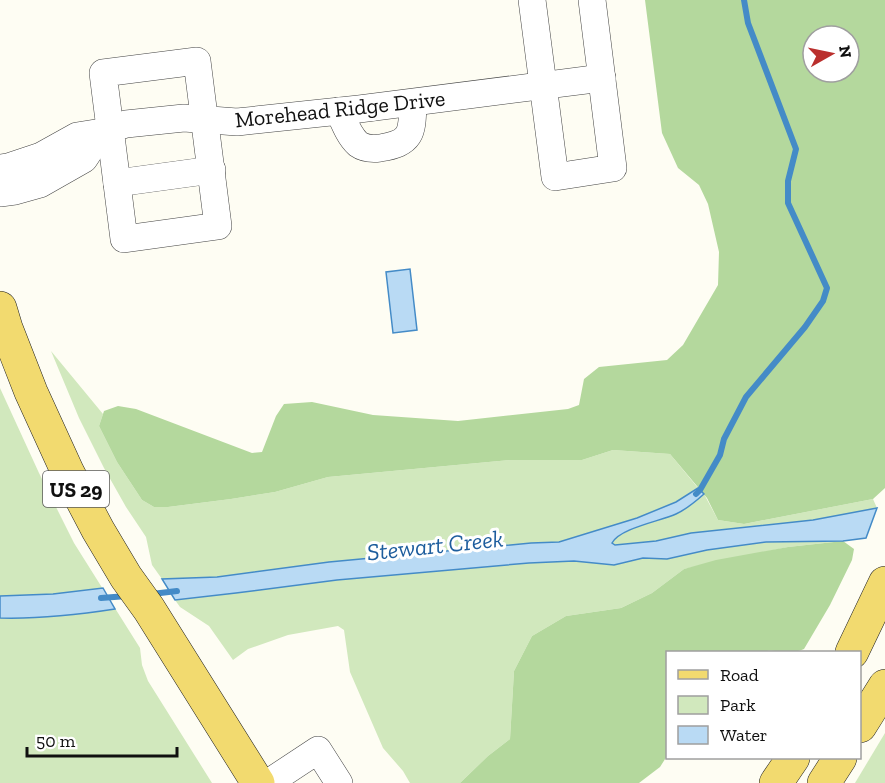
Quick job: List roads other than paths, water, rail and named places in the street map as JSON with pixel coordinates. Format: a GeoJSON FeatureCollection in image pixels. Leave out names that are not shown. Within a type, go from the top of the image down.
{"type":"FeatureCollection","features":[{"type":"Feature","properties":{"kind":"main road","name":"US 29"},"geometry":{"type":"LineString","coordinates":[[0,308],[31,392],[68,473],[98,530],[258,783]]}},
{"type":"Feature","properties":{"kind":"main road"},"geometry":{"type":"LineString","coordinates":[[852,651],[885,583]]}},
{"type":"Feature","properties":{"kind":"main road"},"geometry":{"type":"LineString","coordinates":[[861,724],[885,686]]}},
{"type":"Feature","properties":{"kind":"main road"},"geometry":{"type":"LineString","coordinates":[[776,783],[792,759]]}},
{"type":"Feature","properties":{"kind":"main road"},"geometry":{"type":"LineString","coordinates":[[796,783],[811,759]]}},
{"type":"Feature","properties":{"kind":"main road"},"geometry":{"type":"LineString","coordinates":[[824,783],[839,759]]}},
{"type":"Feature","properties":{"kind":"street"},"geometry":{"type":"LineString","coordinates":[[532,0],[555,177],[613,168],[591,0]]}},
{"type":"Feature","properties":{"kind":"street"},"geometry":{"type":"LineString","coordinates":[[197,61],[218,226],[124,238],[117,183],[106,131],[103,73],[197,61]]}},
{"type":"Feature","properties":{"kind":"street","name":"Morehead Ridge Drive"},"geometry":{"type":"LineString","coordinates":[[0,168],[41,156],[77,136],[106,131],[126,124],[175,118],[237,122],[412,103],[602,78]]}},
{"type":"Feature","properties":{"kind":"street"},"geometry":{"type":"LineString","coordinates":[[339,111],[349,133],[358,144],[371,149],[394,146],[404,141],[410,132],[412,103]]}},
{"type":"Feature","properties":{"kind":"street"},"geometry":{"type":"LineString","coordinates":[[0,193],[40,184],[84,159],[106,131]]}},
{"type":"Feature","properties":{"kind":"street"},"geometry":{"type":"LineString","coordinates":[[117,183],[212,170]]}},
{"type":"Feature","properties":{"kind":"street"},"geometry":{"type":"LineString","coordinates":[[268,783],[318,750],[339,783]]}},
{"type":"Feature","properties":{"kind":"street"},"geometry":{"type":"LineString","coordinates":[[834,783],[840,759]]}},
{"type":"Feature","properties":{"kind":"water"},"geometry":{"type":"Polygon","coordinates":[[[410,269],[417,330],[393,333],[386,272],[410,269]]]}},
{"type":"Feature","properties":{"kind":"water"},"geometry":{"type":"Polygon","coordinates":[[[698,488],[704,494],[684,510],[623,533],[612,543],[615,545],[656,541],[691,533],[813,520],[877,508],[866,538],[843,541],[766,542],[707,550],[667,559],[643,558],[614,565],[574,561],[529,563],[337,580],[175,600],[162,579],[217,577],[329,562],[559,542],[637,518],[676,502],[698,488]]]}},
{"type":"Feature","properties":{"kind":"water"},"geometry":{"type":"Polygon","coordinates":[[[103,588],[115,609],[58,616],[0,618],[0,596],[53,594],[103,588]]]}},
{"type":"Feature","properties":{"kind":"waterway"},"geometry":{"type":"LineString","coordinates":[[696,494],[720,455],[724,439],[746,397],[805,327],[823,301],[827,288],[788,203],[788,181],[796,149],[748,23],[744,0]]}},
{"type":"Feature","properties":{"kind":"waterway","name":"Stewart Creek"},"geometry":{"type":"LineString","coordinates":[[152,594],[177,591]]}},
{"type":"Feature","properties":{"kind":"waterway","name":"Stewart Creek"},"geometry":{"type":"LineString","coordinates":[[101,598],[127,596]]}}]}
